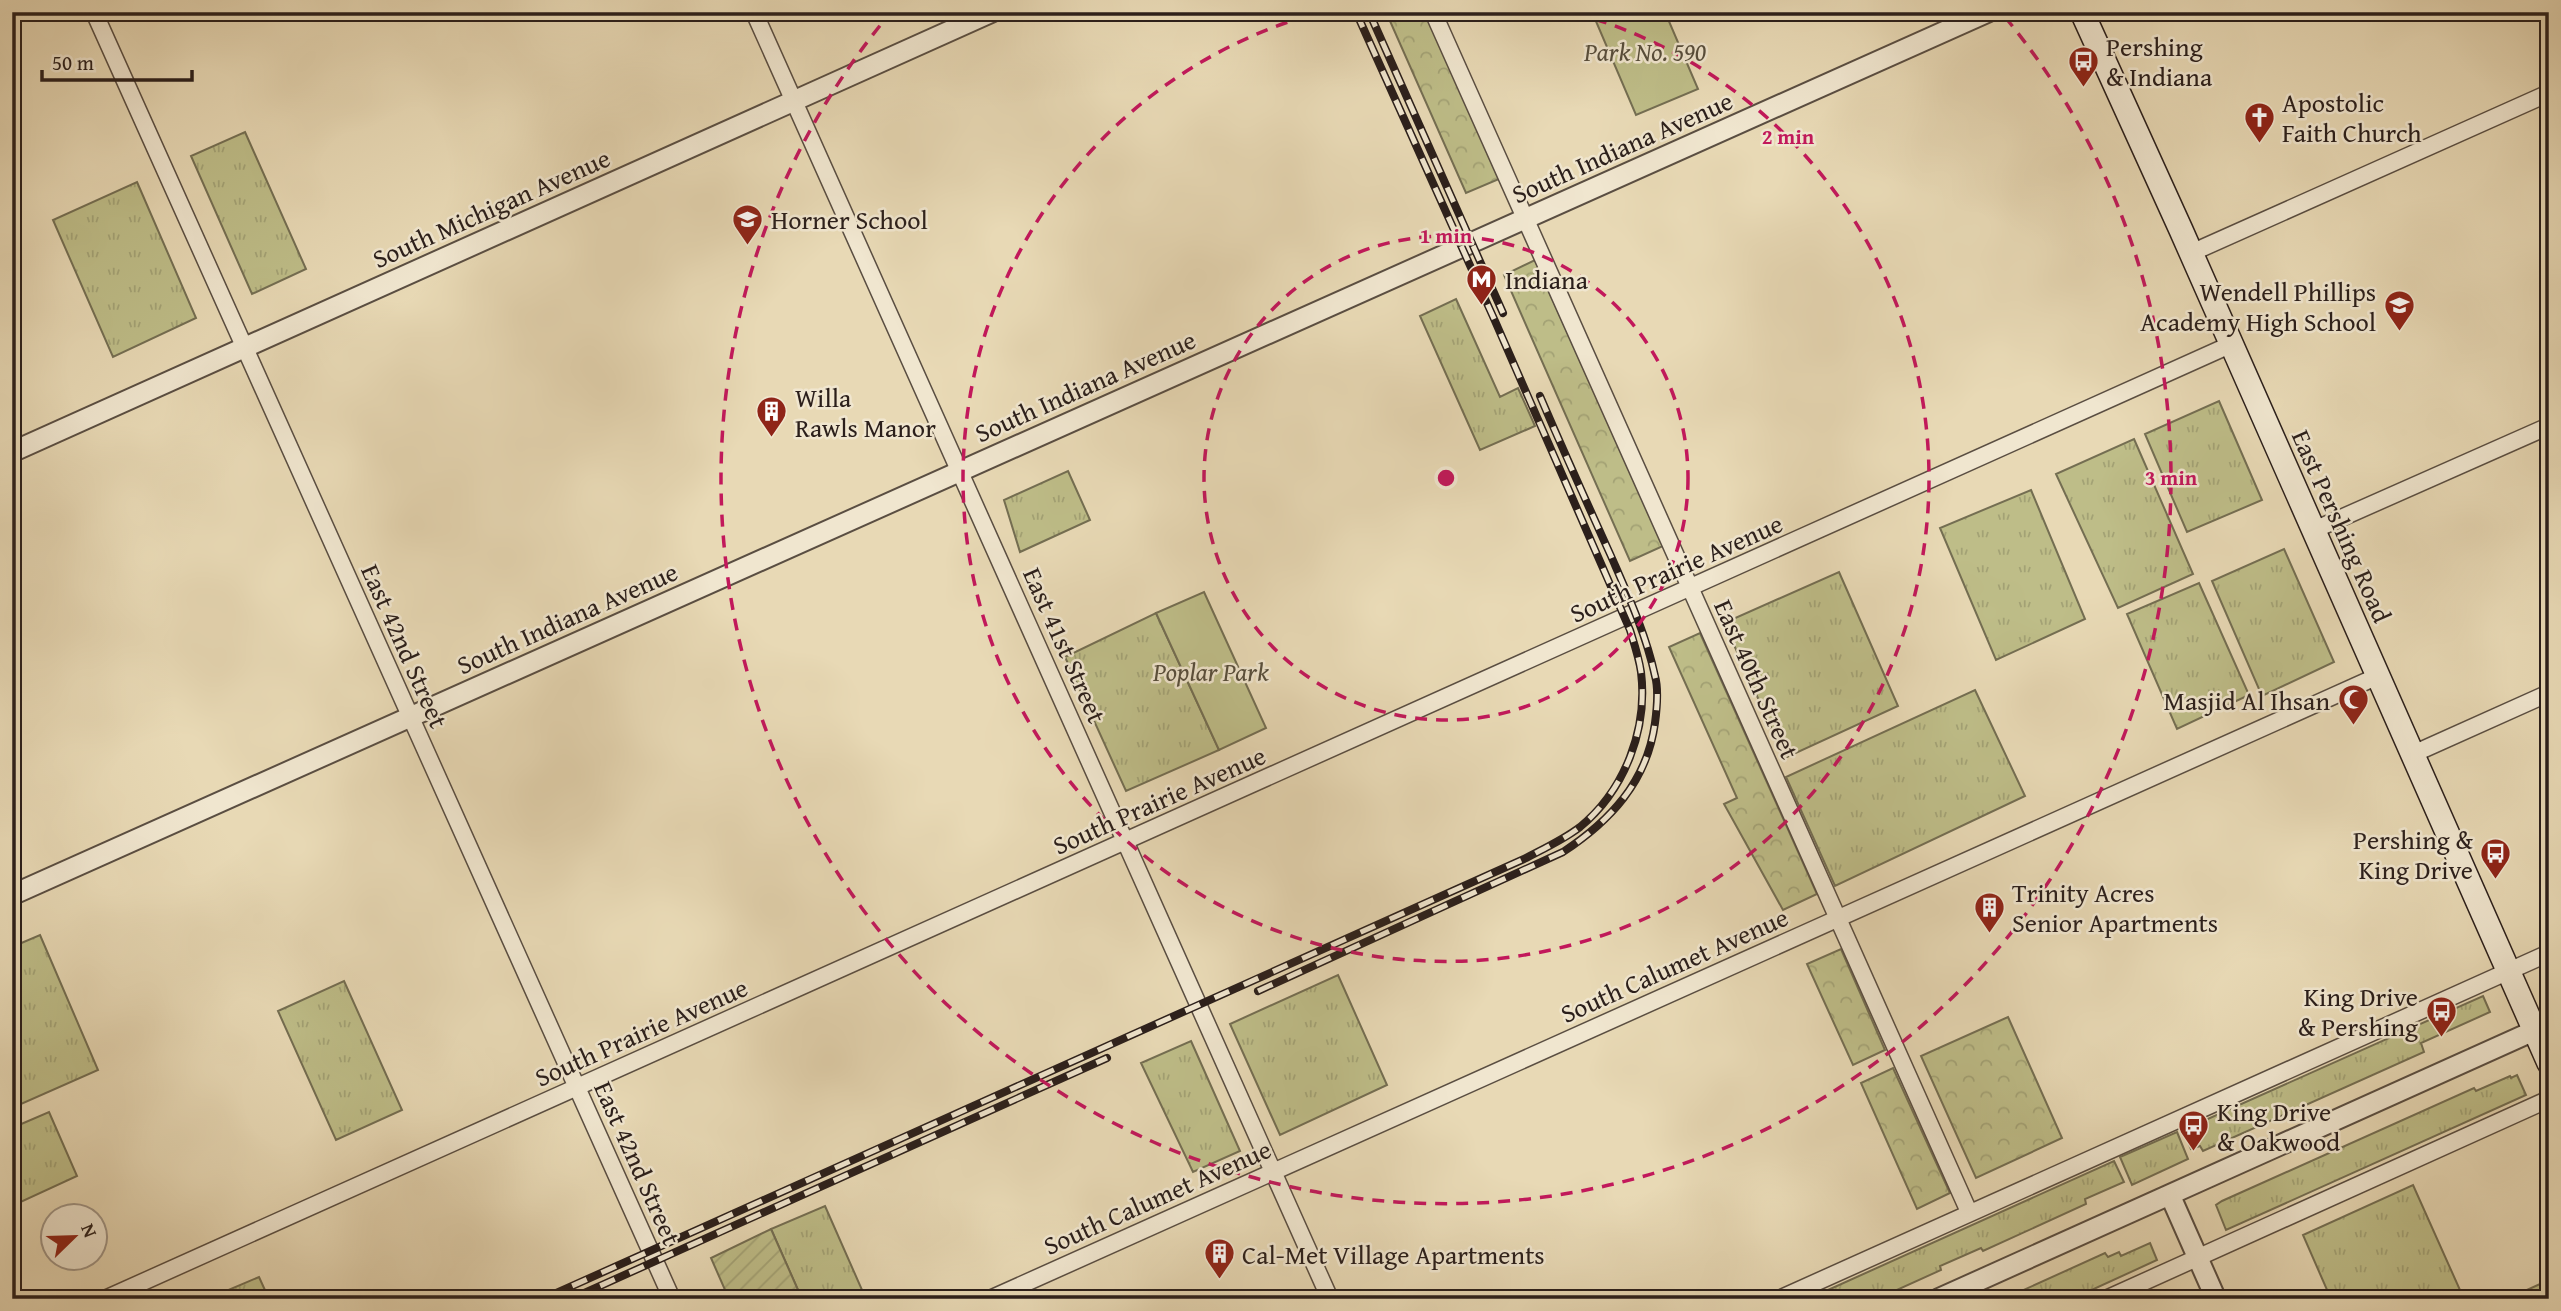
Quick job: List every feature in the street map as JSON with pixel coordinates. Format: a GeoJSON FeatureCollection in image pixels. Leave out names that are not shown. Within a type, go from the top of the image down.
{"type":"FeatureCollection","features":[{"type":"Feature","properties":{"kind":"main road","name":"East Pershing Road"},"geometry":{"type":"LineString","coordinates":[[2082,12],[2232,344],[2508,971],[2542,1027],[2549,1063]]}},
{"type":"Feature","properties":{"kind":"street","name":"East 42nd Street"},"geometry":{"type":"LineString","coordinates":[[94,12],[672,1299]]}},
{"type":"Feature","properties":{"kind":"street","name":"East 41st Street"},"geometry":{"type":"LineString","coordinates":[[754,12],[1330,1299]]}},
{"type":"Feature","properties":{"kind":"street","name":"South Michigan Avenue"},"geometry":{"type":"LineString","coordinates":[[12,452],[992,12]]}},
{"type":"Feature","properties":{"kind":"street","name":"East 40th Street"},"geometry":{"type":"LineString","coordinates":[[1433,12],[1969,1212]]}},
{"type":"Feature","properties":{"kind":"street","name":"South Indiana Avenue"},"geometry":{"type":"LineString","coordinates":[[12,895],[1988,12]]}},
{"type":"Feature","properties":{"kind":"street"},"geometry":{"type":"LineString","coordinates":[[2191,253],[2549,93]]}},
{"type":"Feature","properties":{"kind":"street","name":"South Prairie Avenue"},"geometry":{"type":"LineString","coordinates":[[105,1299],[2232,344]]}},
{"type":"Feature","properties":{"kind":"street"},"geometry":{"type":"LineString","coordinates":[[2314,530],[2549,426]]}},
{"type":"Feature","properties":{"kind":"street","name":"South Calumet Avenue"},"geometry":{"type":"LineString","coordinates":[[990,1299],[2378,676]]}},
{"type":"Feature","properties":{"kind":"street"},"geometry":{"type":"LineString","coordinates":[[2413,754],[2549,693]]}},
{"type":"Feature","properties":{"kind":"street"},"geometry":{"type":"LineString","coordinates":[[1779,1299],[2549,953]]}},
{"type":"Feature","properties":{"kind":"street"},"geometry":{"type":"LineString","coordinates":[[1938,1299],[2542,1027]]}},
{"type":"Feature","properties":{"kind":"street"},"geometry":{"type":"LineString","coordinates":[[2106,1299],[2549,1099]]}},
{"type":"Feature","properties":{"kind":"street"},"geometry":{"type":"LineString","coordinates":[[2170,1195],[2216,1299]]}},
{"type":"Feature","properties":{"kind":"green space"},"geometry":{"type":"Polygon","coordinates":[[[1386,12],[1426,12],[1499,179],[1466,193],[1386,12]]]}},
{"type":"Feature","properties":{"kind":"green space","name":"Park No. 590"},"geometry":{"type":"Polygon","coordinates":[[[1592,12],[1665,12],[1698,89],[1636,115],[1592,12]]]}},
{"type":"Feature","properties":{"kind":"green space"},"geometry":{"type":"Polygon","coordinates":[[[245,132],[306,269],[252,294],[191,156],[245,132]]]}},
{"type":"Feature","properties":{"kind":"green space"},"geometry":{"type":"Polygon","coordinates":[[[137,182],[196,318],[113,357],[53,220],[137,182]]]}},
{"type":"Feature","properties":{"kind":"green space"},"geometry":{"type":"Polygon","coordinates":[[[1535,260],[1663,546],[1630,561],[1504,275],[1535,260]]]}},
{"type":"Feature","properties":{"kind":"green space"},"geometry":{"type":"Polygon","coordinates":[[[1456,299],[1500,397],[1518,388],[1535,426],[1480,450],[1420,316],[1456,299]]]}},
{"type":"Feature","properties":{"kind":"green space"},"geometry":{"type":"Polygon","coordinates":[[[2219,401],[2262,500],[2187,532],[2145,434],[2219,401]]]}},
{"type":"Feature","properties":{"kind":"green space"},"geometry":{"type":"Polygon","coordinates":[[[2134,439],[2193,574],[2118,608],[2056,474],[2134,439]]]}},
{"type":"Feature","properties":{"kind":"green space"},"geometry":{"type":"Polygon","coordinates":[[[1068,471],[1090,520],[1020,552],[1004,500],[1068,471]]]}},
{"type":"Feature","properties":{"kind":"green space"},"geometry":{"type":"Polygon","coordinates":[[[2031,490],[2085,619],[1996,660],[1940,528],[2031,490]]]}},
{"type":"Feature","properties":{"kind":"green space"},"geometry":{"type":"Polygon","coordinates":[[[2284,549],[2334,662],[2262,696],[2212,581],[2284,549]]]}},
{"type":"Feature","properties":{"kind":"green space"},"geometry":{"type":"Polygon","coordinates":[[[1839,572],[1898,706],[1785,758],[1724,623],[1839,572]]]}},
{"type":"Feature","properties":{"kind":"green space"},"geometry":{"type":"Polygon","coordinates":[[[2199,583],[2249,695],[2177,729],[2127,614],[2199,583]]]}},
{"type":"Feature","properties":{"kind":"green space","name":"Poplar Park"},"geometry":{"type":"Polygon","coordinates":[[[1204,592],[1266,728],[1219,750],[1156,613],[1204,592]]]}},
{"type":"Feature","properties":{"kind":"green space"},"geometry":{"type":"Polygon","coordinates":[[[1156,613],[1219,750],[1126,791],[1065,657],[1156,613]]]}},
{"type":"Feature","properties":{"kind":"green space"},"geometry":{"type":"Polygon","coordinates":[[[1700,633],[1817,894],[1783,910],[1724,804],[1737,798],[1669,647],[1700,633]]]}},
{"type":"Feature","properties":{"kind":"green space"},"geometry":{"type":"Polygon","coordinates":[[[1975,690],[2025,796],[1835,886],[1786,777],[1975,690]]]}},
{"type":"Feature","properties":{"kind":"green space"},"geometry":{"type":"Polygon","coordinates":[[[40,935],[98,1070],[12,1108],[12,947],[40,935]]]}},
{"type":"Feature","properties":{"kind":"green space"},"geometry":{"type":"Polygon","coordinates":[[[1841,949],[1885,1050],[1853,1065],[1807,964],[1841,949]]]}},
{"type":"Feature","properties":{"kind":"green space"},"geometry":{"type":"Polygon","coordinates":[[[1338,975],[1387,1085],[1280,1135],[1230,1024],[1338,975]]]}},
{"type":"Feature","properties":{"kind":"green space"},"geometry":{"type":"Polygon","coordinates":[[[344,981],[402,1110],[336,1140],[278,1011],[344,981]]]}},
{"type":"Feature","properties":{"kind":"green space"},"geometry":{"type":"Polygon","coordinates":[[[2483,996],[2490,1012],[2421,1043],[2424,1052],[2203,1151],[2200,1146],[2191,1149],[2183,1130],[2483,996]]]}},
{"type":"Feature","properties":{"kind":"green space"},"geometry":{"type":"Polygon","coordinates":[[[2008,1017],[2062,1138],[1976,1178],[1921,1056],[2008,1017]]]}},
{"type":"Feature","properties":{"kind":"green space"},"geometry":{"type":"Polygon","coordinates":[[[1191,1041],[1240,1151],[1193,1172],[1141,1063],[1191,1041]]]}},
{"type":"Feature","properties":{"kind":"green space"},"geometry":{"type":"Polygon","coordinates":[[[1893,1068],[1950,1193],[1917,1209],[1861,1083],[1893,1068]]]}},
{"type":"Feature","properties":{"kind":"green space"},"geometry":{"type":"Polygon","coordinates":[[[2517,1075],[2526,1095],[2226,1230],[2216,1205],[2222,1201],[2474,1088],[2476,1091],[2517,1075]]]}},
{"type":"Feature","properties":{"kind":"green space"},"geometry":{"type":"Polygon","coordinates":[[[49,1112],[77,1176],[12,1206],[12,1128],[49,1112]]]}},
{"type":"Feature","properties":{"kind":"green space"},"geometry":{"type":"Polygon","coordinates":[[[2177,1132],[2188,1159],[2132,1185],[2120,1157],[2177,1132]]]}},
{"type":"Feature","properties":{"kind":"green space"},"geometry":{"type":"Polygon","coordinates":[[[2114,1161],[2124,1182],[2085,1199],[2086,1204],[1983,1251],[1981,1248],[1940,1266],[1941,1270],[1877,1299],[1808,1299],[2114,1161]]]}},
{"type":"Feature","properties":{"kind":"green space"},"geometry":{"type":"Polygon","coordinates":[[[2413,1185],[2464,1299],[2331,1299],[2303,1235],[2413,1185]]]}},
{"type":"Feature","properties":{"kind":"green space"},"geometry":{"type":"Polygon","coordinates":[[[825,1206],[866,1299],[802,1299],[771,1229],[825,1206]]]}},
{"type":"Feature","properties":{"kind":"green space"},"geometry":{"type":"Polygon","coordinates":[[[771,1229],[802,1299],[729,1299],[711,1258],[771,1229]]]}},
{"type":"Feature","properties":{"kind":"green space"},"geometry":{"type":"Polygon","coordinates":[[[2150,1243],[2157,1260],[2072,1299],[2006,1298],[2105,1253],[2108,1257],[2119,1252],[2121,1256],[2150,1243]]]}},
{"type":"Feature","properties":{"kind":"green space"},"geometry":{"type":"Polygon","coordinates":[[[259,1277],[269,1299],[212,1297],[259,1277]]]}},
{"type":"Feature","properties":{"kind":"green space"},"geometry":{"type":"Polygon","coordinates":[[[2549,1280],[2549,1299],[2507,1299],[2549,1280]]]}},
{"type":"Feature","properties":{"kind":"railway"},"geometry":{"type":"LineString","coordinates":[[543,1299],[1524,859],[1580,827],[1610,795],[1630,757],[1641,715],[1641,672],[1630,630],[1356,12]]}},
{"type":"Feature","properties":{"kind":"railway"},"geometry":{"type":"LineString","coordinates":[[1369,12],[1503,313]]}},
{"type":"Feature","properties":{"kind":"railway"},"geometry":{"type":"LineString","coordinates":[[1258,991],[1563,852],[1611,813],[1635,782],[1644,764],[1651,744],[1657,705],[1657,687],[1651,660],[1630,600],[1540,396]]}},
{"type":"Feature","properties":{"kind":"railway"},"geometry":{"type":"LineString","coordinates":[[571,1299],[1107,1058]]}},
{"type":"Feature","properties":{"kind":"place","name":"Pershing & Indiana"},"geometry":{"type":"Point","coordinates":[2083,88]}},
{"type":"Feature","properties":{"kind":"place","name":"Apostolic Faith Church"},"geometry":{"type":"Point","coordinates":[2259,144]}},
{"type":"Feature","properties":{"kind":"place","name":"Horner School"},"geometry":{"type":"Point","coordinates":[748,246]}},
{"type":"Feature","properties":{"kind":"place","name":"Indiana"},"geometry":{"type":"Point","coordinates":[1482,306]}},
{"type":"Feature","properties":{"kind":"place","name":"Wendell Phillips Academy High School"},"geometry":{"type":"Point","coordinates":[2399,333]}},
{"type":"Feature","properties":{"kind":"place","name":"Willa Rawls Manor"},"geometry":{"type":"Point","coordinates":[772,439]}},
{"type":"Feature","properties":{"kind":"place","name":"Masjid Al Ihsan"},"geometry":{"type":"Point","coordinates":[2353,727]}},
{"type":"Feature","properties":{"kind":"place","name":"Pershing & King Drive"},"geometry":{"type":"Point","coordinates":[2496,881]}},
{"type":"Feature","properties":{"kind":"place","name":"Trinity Acres Senior Apartments"},"geometry":{"type":"Point","coordinates":[1989,934]}},
{"type":"Feature","properties":{"kind":"place","name":"King Drive & Pershing"},"geometry":{"type":"Point","coordinates":[2441,1038]}},
{"type":"Feature","properties":{"kind":"place","name":"King Drive & Oakwood"},"geometry":{"type":"Point","coordinates":[2194,1153]}},
{"type":"Feature","properties":{"kind":"place","name":"Cal-Met Village Apartments"},"geometry":{"type":"Point","coordinates":[1219,1281]}}]}
